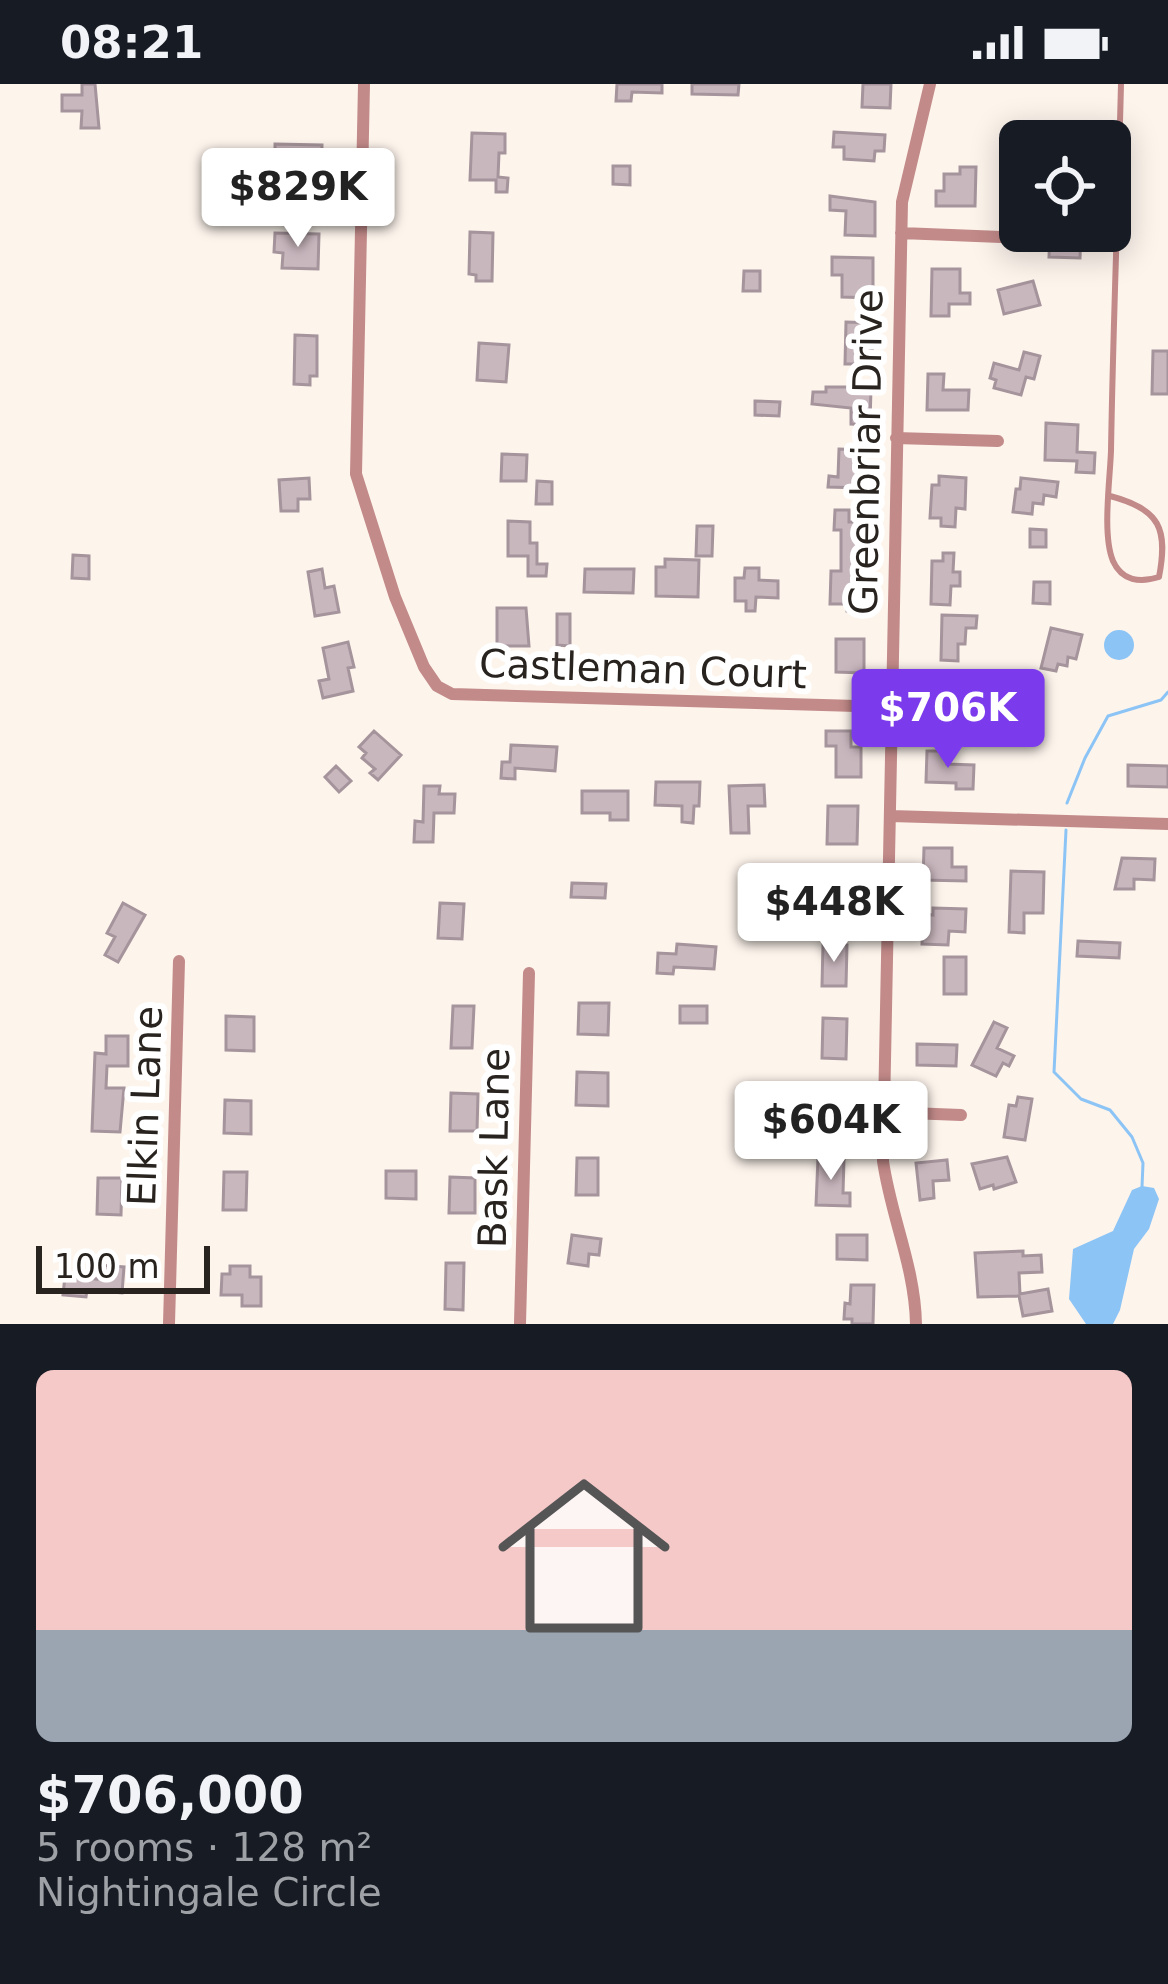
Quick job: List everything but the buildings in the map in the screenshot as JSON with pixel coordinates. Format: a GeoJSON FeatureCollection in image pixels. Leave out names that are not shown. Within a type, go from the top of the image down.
{"type":"FeatureCollection","features":[{"type":"Feature","properties":{"kind":"street","name":"Castleman Court"},"geometry":{"type":"LineString","coordinates":[[364,84],[356,474],[395,597],[430,680],[442,692],[452,694],[891,707]]}},
{"type":"Feature","properties":{"kind":"street","name":"Greenbriar Drive"},"geometry":{"type":"LineString","coordinates":[[916,1324],[914,1280],[887,1190],[884,1112],[902,233],[908,172],[929,84]]}},
{"type":"Feature","properties":{"kind":"street"},"geometry":{"type":"LineString","coordinates":[[902,233],[999,237]]}},
{"type":"Feature","properties":{"kind":"street"},"geometry":{"type":"LineString","coordinates":[[896,438],[998,441]]}},
{"type":"Feature","properties":{"kind":"street"},"geometry":{"type":"LineString","coordinates":[[891,816],[1168,824]]}},
{"type":"Feature","properties":{"kind":"street","name":"Elkin Lane"},"geometry":{"type":"LineString","coordinates":[[169,1324],[179,961]]}},
{"type":"Feature","properties":{"kind":"street","name":"Bask Lane"},"geometry":{"type":"LineString","coordinates":[[520,1324],[529,973]]}},
{"type":"Feature","properties":{"kind":"street"},"geometry":{"type":"LineString","coordinates":[[884,1112],[961,1115]]}},
{"type":"Feature","properties":{"kind":"lane"},"geometry":{"type":"LineString","coordinates":[[1110,496],[1130,501],[1161,529],[1167,542],[1159,577],[1141,582],[1127,577],[1114,564],[1109,544],[1110,496],[1121,84]]}},
{"type":"Feature","properties":{"kind":"water"},"geometry":{"type":"Polygon","coordinates":[[[1119,630],[1130,634],[1134,645],[1130,656],[1119,660],[1108,656],[1104,645],[1108,634],[1119,630]]]}},
{"type":"Feature","properties":{"kind":"water"},"geometry":{"type":"Polygon","coordinates":[[[1154,1188],[1159,1199],[1149,1229],[1134,1249],[1120,1310],[1113,1324],[1086,1324],[1069,1299],[1073,1249],[1113,1231],[1132,1190],[1154,1188]]]}},
{"type":"Feature","properties":{"kind":"waterway"},"geometry":{"type":"LineString","coordinates":[[1067,803],[1108,716],[1161,700],[1168,692]]}},
{"type":"Feature","properties":{"kind":"waterway"},"geometry":{"type":"LineString","coordinates":[[1066,830],[1054,1072],[1081,1099],[1110,1110],[1132,1137],[1143,1163],[1142,1187]]}}]}
